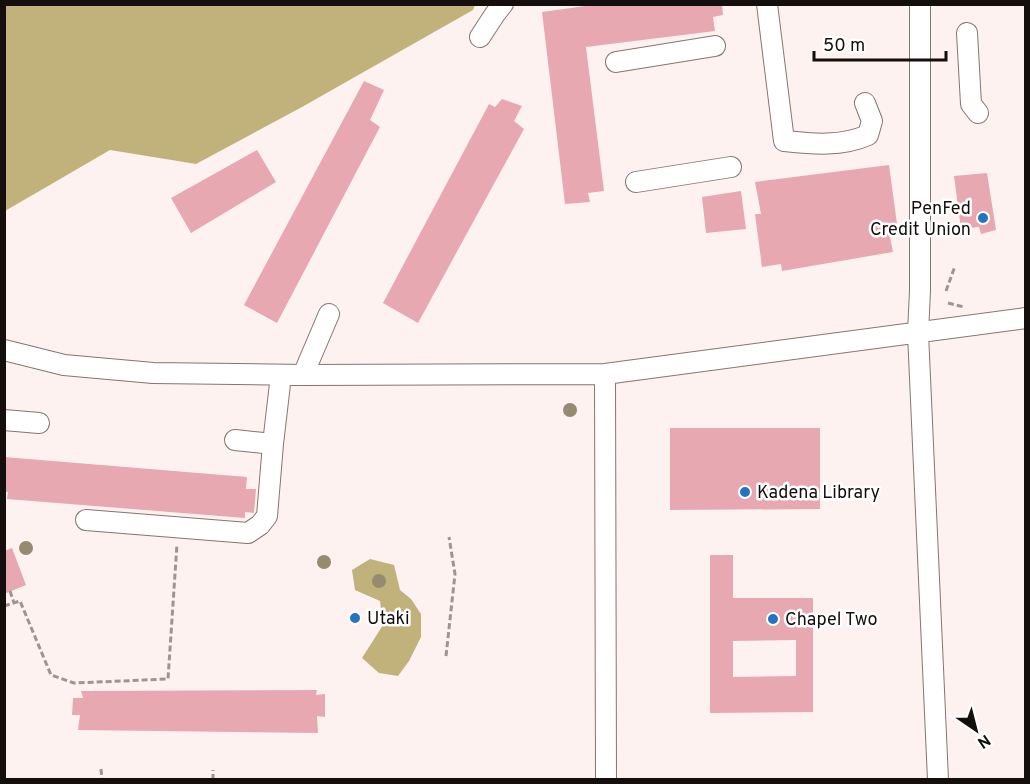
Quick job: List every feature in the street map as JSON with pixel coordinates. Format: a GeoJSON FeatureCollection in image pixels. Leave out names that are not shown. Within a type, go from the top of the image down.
{"type":"FeatureCollection","features":[{"type":"Feature","properties":{"kind":"street"},"geometry":{"type":"LineString","coordinates":[[480,37],[503,4]]}},
{"type":"Feature","properties":{"kind":"street"},"geometry":{"type":"LineString","coordinates":[[767,4],[784,141],[806,144],[839,144],[856,141],[868,135],[872,121],[865,103]]}},
{"type":"Feature","properties":{"kind":"street"},"geometry":{"type":"LineString","coordinates":[[921,4],[918,333],[939,780]]}},
{"type":"Feature","properties":{"kind":"street"},"geometry":{"type":"LineString","coordinates":[[967,33],[971,104],[978,113]]}},
{"type":"Feature","properties":{"kind":"street"},"geometry":{"type":"LineString","coordinates":[[616,62],[715,46]]}},
{"type":"Feature","properties":{"kind":"street"},"geometry":{"type":"LineString","coordinates":[[636,182],[731,167]]}},
{"type":"Feature","properties":{"kind":"street"},"geometry":{"type":"LineString","coordinates":[[303,375],[329,314]]}},
{"type":"Feature","properties":{"kind":"street"},"geometry":{"type":"LineString","coordinates":[[4,350],[64,365],[153,373],[605,374],[1026,318]]}},
{"type":"Feature","properties":{"kind":"street"},"geometry":{"type":"LineString","coordinates":[[605,374],[606,780]]}},
{"type":"Feature","properties":{"kind":"street"},"geometry":{"type":"LineString","coordinates":[[86,520],[248,533],[260,525],[267,516],[281,375]]}},
{"type":"Feature","properties":{"kind":"street"},"geometry":{"type":"LineString","coordinates":[[4,420],[39,423]]}},
{"type":"Feature","properties":{"kind":"street"},"geometry":{"type":"LineString","coordinates":[[235,440],[273,444]]}},
{"type":"Feature","properties":{"kind":"path"},"geometry":{"type":"LineString","coordinates":[[946,291],[955,266]]}},
{"type":"Feature","properties":{"kind":"path"},"geometry":{"type":"LineString","coordinates":[[4,606],[20,602],[51,675],[74,683],[168,679],[178,527]]}},
{"type":"Feature","properties":{"kind":"path"},"geometry":{"type":"LineString","coordinates":[[446,656],[455,574],[449,537]]}},
{"type":"Feature","properties":{"kind":"path"},"geometry":{"type":"LineString","coordinates":[[10,591],[14,603]]}},
{"type":"Feature","properties":{"kind":"path"},"geometry":{"type":"LineString","coordinates":[[101,769],[102,780]]}},
{"type":"Feature","properties":{"kind":"path"},"geometry":{"type":"LineString","coordinates":[[213,770],[213,780]]}},
{"type":"Feature","properties":{"kind":"shaded area"},"geometry":{"type":"Polygon","coordinates":[[[5,4],[475,5],[473,10],[196,164],[110,150],[5,211],[5,4]]]}},
{"type":"Feature","properties":{"kind":"shaded area"},"geometry":{"type":"Polygon","coordinates":[[[370,559],[394,565],[400,590],[411,599],[421,614],[421,637],[409,661],[398,676],[379,673],[362,658],[383,625],[380,601],[355,590],[352,570],[370,559]]]}},
{"type":"Feature","properties":{"kind":"building"},"geometry":{"type":"Polygon","coordinates":[[[600,4],[722,4],[723,15],[713,17],[715,31],[586,47],[604,191],[588,193],[590,202],[565,204],[542,12],[600,4]]]}},
{"type":"Feature","properties":{"kind":"building"},"geometry":{"type":"Polygon","coordinates":[[[364,81],[384,90],[370,120],[380,127],[277,323],[244,305],[364,81]]]}},
{"type":"Feature","properties":{"kind":"building"},"geometry":{"type":"Polygon","coordinates":[[[502,99],[522,106],[514,121],[524,129],[418,323],[383,303],[489,104],[495,107],[502,99]]]}},
{"type":"Feature","properties":{"kind":"building"},"geometry":{"type":"Polygon","coordinates":[[[257,150],[276,182],[191,233],[171,198],[257,150]]]}},
{"type":"Feature","properties":{"kind":"building"},"geometry":{"type":"Polygon","coordinates":[[[889,165],[898,231],[889,232],[893,252],[782,271],[781,264],[762,267],[755,214],[761,214],[755,182],[889,165]]]}},
{"type":"Feature","properties":{"kind":"building"},"geometry":{"type":"Polygon","coordinates":[[[987,173],[996,230],[981,234],[979,227],[961,229],[954,176],[987,173]]]}},
{"type":"Feature","properties":{"kind":"building"},"geometry":{"type":"Polygon","coordinates":[[[741,191],[746,229],[706,233],[702,197],[741,191]]]}},
{"type":"Feature","properties":{"kind":"building"},"geometry":{"type":"Polygon","coordinates":[[[670,428],[820,428],[820,509],[670,510],[670,428]]]}},
{"type":"Feature","properties":{"kind":"building"},"geometry":{"type":"Polygon","coordinates":[[[4,457],[247,477],[246,489],[256,489],[254,513],[245,512],[245,518],[7,499],[8,492],[4,492],[4,457]]]}},
{"type":"Feature","properties":{"kind":"building"},"geometry":{"type":"Polygon","coordinates":[[[12,548],[26,585],[4,594],[4,551],[12,548]]]}},
{"type":"Feature","properties":{"kind":"building"},"geometry":{"type":"Polygon","coordinates":[[[710,555],[733,555],[733,598],[813,598],[813,712],[710,713],[710,555]],[[796,640],[733,641],[733,677],[796,676],[796,640]]]}},
{"type":"Feature","properties":{"kind":"building"},"geometry":{"type":"Polygon","coordinates":[[[317,690],[316,695],[325,694],[325,717],[317,716],[318,733],[78,730],[80,715],[72,715],[73,698],[83,698],[81,691],[317,690]]]}},
{"type":"Feature","properties":{"kind":"place","name":"PenFed Credit Union"},"geometry":{"type":"Point","coordinates":[983,218]}},
{"type":"Feature","properties":{"kind":"place","name":"Kadena Library"},"geometry":{"type":"Point","coordinates":[745,492]}},
{"type":"Feature","properties":{"kind":"place","name":"Utaki"},"geometry":{"type":"Point","coordinates":[355,618]}},
{"type":"Feature","properties":{"kind":"place","name":"Chapel Two"},"geometry":{"type":"Point","coordinates":[773,619]}}]}
